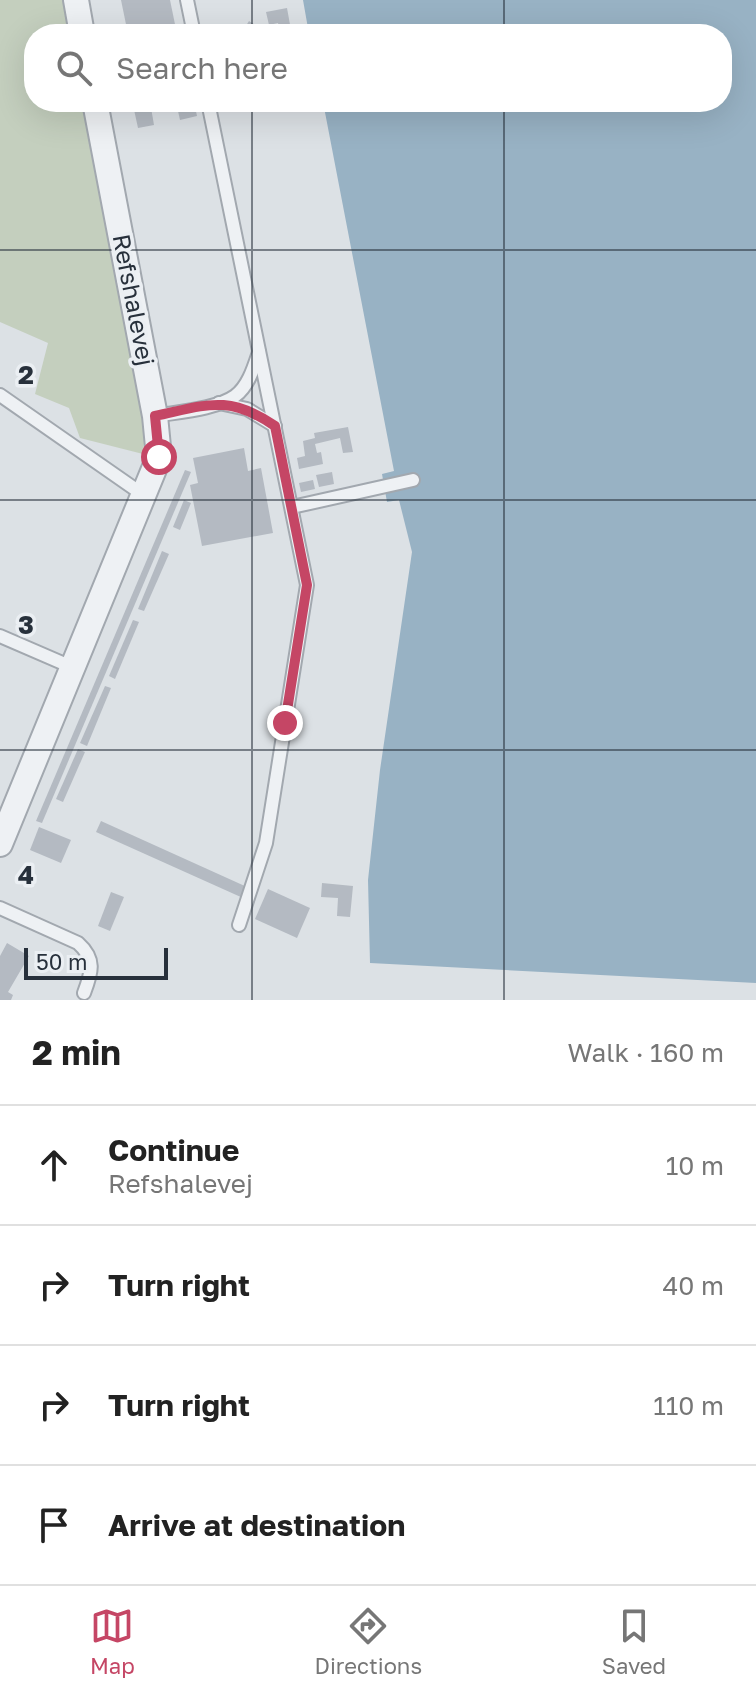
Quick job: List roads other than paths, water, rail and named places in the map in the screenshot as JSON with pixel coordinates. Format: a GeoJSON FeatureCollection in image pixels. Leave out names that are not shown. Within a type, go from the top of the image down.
{"type":"FeatureCollection","features":[{"type":"Feature","properties":{"kind":"street"},"geometry":{"type":"LineString","coordinates":[[76,0],[80,24]]}},
{"type":"Feature","properties":{"kind":"street","name":"Refshalevej"},"geometry":{"type":"LineString","coordinates":[[0,844],[159,457],[155,416],[97,112]]}},
{"type":"Feature","properties":{"kind":"lane"},"geometry":{"type":"LineString","coordinates":[[187,0],[192,24]]}},
{"type":"Feature","properties":{"kind":"lane"},"geometry":{"type":"LineString","coordinates":[[210,112],[307,585],[266,843],[239,925]]}},
{"type":"Feature","properties":{"kind":"lane"},"geometry":{"type":"LineString","coordinates":[[155,416],[219,403],[236,396],[246,382],[259,350]]}},
{"type":"Feature","properties":{"kind":"lane"},"geometry":{"type":"LineString","coordinates":[[0,395],[145,496]]}},
{"type":"Feature","properties":{"kind":"lane"},"geometry":{"type":"LineString","coordinates":[[219,403],[247,409],[275,426]]}},
{"type":"Feature","properties":{"kind":"lane"},"geometry":{"type":"LineString","coordinates":[[292,507],[413,480]]}},
{"type":"Feature","properties":{"kind":"lane"},"geometry":{"type":"LineString","coordinates":[[0,636],[74,668]]}},
{"type":"Feature","properties":{"kind":"lane"},"geometry":{"type":"LineString","coordinates":[[0,908],[78,943],[87,951],[92,961],[91,976],[84,993]]}},
{"type":"Feature","properties":{"kind":"water"},"geometry":{"type":"Polygon","coordinates":[[[303,0],[756,0],[756,983],[370,963],[368,880],[380,770],[412,552],[399,500],[387,502],[382,474],[394,471],[325,112],[732,112],[732,24],[307,24],[303,0]]]}}]}
